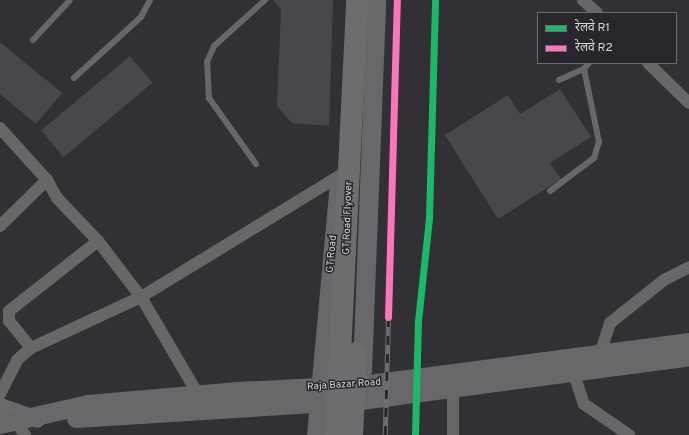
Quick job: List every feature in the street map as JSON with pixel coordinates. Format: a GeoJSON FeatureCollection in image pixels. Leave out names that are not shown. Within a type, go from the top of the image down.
{"type":"FeatureCollection","features":[{"type":"Feature","properties":{"kind":"highway","name":"GT Road Flyover"},"geometry":{"type":"LineString","coordinates":[[336,435],[357,0]]}},
{"type":"Feature","properties":{"kind":"highway","name":"GT Road Flyover"},"geometry":{"type":"LineString","coordinates":[[352,435],[372,0]]}},
{"type":"Feature","properties":{"kind":"main road","name":"GT Road"},"geometry":{"type":"LineString","coordinates":[[316,435],[339,176],[347,0]]}},
{"type":"Feature","properties":{"kind":"main road"},"geometry":{"type":"LineString","coordinates":[[359,435],[373,156],[376,0]]}},
{"type":"Feature","properties":{"kind":"main road","name":"Raja Bazar Road"},"geometry":{"type":"LineString","coordinates":[[453,383],[600,354],[689,342]]}},
{"type":"Feature","properties":{"kind":"main road","name":"Raja Bazar Road"},"geometry":{"type":"LineString","coordinates":[[10,423],[88,404],[198,394],[319,394],[361,392],[453,383],[574,374],[689,356]]}},
{"type":"Feature","properties":{"kind":"main road","name":"Raja Bazar Road"},"geometry":{"type":"LineString","coordinates":[[10,423],[46,422],[319,394]]}},
{"type":"Feature","properties":{"kind":"street"},"geometry":{"type":"LineString","coordinates":[[583,0],[596,12]]}},
{"type":"Feature","properties":{"kind":"street"},"geometry":{"type":"LineString","coordinates":[[649,64],[689,103]]}},
{"type":"Feature","properties":{"kind":"street"},"geometry":{"type":"LineString","coordinates":[[0,128],[47,180],[57,198],[98,241],[141,297],[198,394]]}},
{"type":"Feature","properties":{"kind":"street"},"geometry":{"type":"LineString","coordinates":[[0,394],[17,360],[31,348],[141,297],[373,156]]}},
{"type":"Feature","properties":{"kind":"street"},"geometry":{"type":"LineString","coordinates":[[0,226],[47,180]]}},
{"type":"Feature","properties":{"kind":"street"},"geometry":{"type":"LineString","coordinates":[[31,348],[9,321],[9,311],[98,241]]}},
{"type":"Feature","properties":{"kind":"street"},"geometry":{"type":"LineString","coordinates":[[600,354],[610,323],[664,280],[689,267]]}},
{"type":"Feature","properties":{"kind":"street"},"geometry":{"type":"LineString","coordinates":[[574,374],[584,404],[629,435]]}},
{"type":"Feature","properties":{"kind":"street"},"geometry":{"type":"LineString","coordinates":[[453,383],[453,435]]}},
{"type":"Feature","properties":{"kind":"lane"},"geometry":{"type":"LineString","coordinates":[[33,40],[70,0]]}},
{"type":"Feature","properties":{"kind":"lane"},"geometry":{"type":"LineString","coordinates":[[74,78],[142,17],[150,0]]}},
{"type":"Feature","properties":{"kind":"lane"},"geometry":{"type":"LineString","coordinates":[[256,164],[209,98],[207,62],[214,46],[265,0]]}},
{"type":"Feature","properties":{"kind":"lane"},"geometry":{"type":"LineString","coordinates":[[559,80],[584,70],[588,64]]}},
{"type":"Feature","properties":{"kind":"lane"},"geometry":{"type":"LineString","coordinates":[[550,191],[594,158],[599,142],[584,70]]}},
{"type":"Feature","properties":{"kind":"building"},"geometry":{"type":"Polygon","coordinates":[[[273,0],[333,0],[329,126],[292,123],[277,106],[281,9],[273,0]]]}},
{"type":"Feature","properties":{"kind":"building"},"geometry":{"type":"Polygon","coordinates":[[[0,42],[62,93],[36,124],[0,94],[0,42]]]}},
{"type":"Feature","properties":{"kind":"building"},"geometry":{"type":"Polygon","coordinates":[[[130,56],[152,83],[64,157],[41,131],[130,56]]]}},
{"type":"Feature","properties":{"kind":"building"},"geometry":{"type":"Polygon","coordinates":[[[560,89],[591,137],[550,163],[561,179],[498,219],[445,135],[508,95],[520,114],[560,89]]]}},
{"type":"Feature","properties":{"kind":"railway"},"geometry":{"type":"LineString","coordinates":[[385,435],[397,0]]}},
{"type":"Feature","properties":{"kind":"railway"},"geometry":{"type":"LineString","coordinates":[[415,435],[418,321],[429,218],[435,0]]}},
{"type":"Feature","properties":{"kind":"rail line","name":"R2"},"geometry":{"type":"LineString","coordinates":[[388,317],[397,0]]}},
{"type":"Feature","properties":{"kind":"rail line","name":"R1"},"geometry":{"type":"LineString","coordinates":[[415,435],[418,321],[429,218],[435,0]]}}]}
